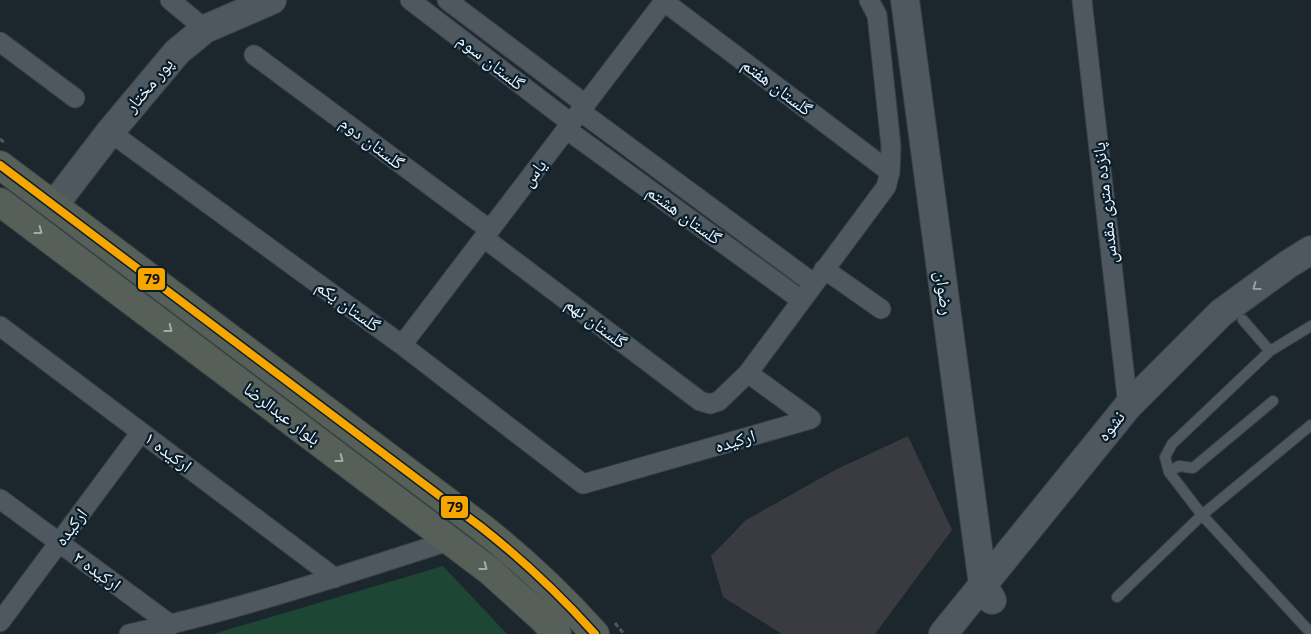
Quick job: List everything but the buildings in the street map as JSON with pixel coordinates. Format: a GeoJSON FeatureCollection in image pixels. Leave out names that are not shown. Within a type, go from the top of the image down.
{"type":"FeatureCollection","features":[{"type":"Feature","properties":{"kind":"main road","name":"پور مختار"},"geometry":{"type":"LineString","coordinates":[[54,205],[110,132],[177,52],[205,29],[272,0]]}},
{"type":"Feature","properties":{"kind":"main road","name":"رضوان"},"geometry":{"type":"LineString","coordinates":[[905,0],[987,593]]}},
{"type":"Feature","properties":{"kind":"main road","name":"بلوار عبدالرضا"},"geometry":{"type":"LineString","coordinates":[[0,165],[481,526],[513,552],[563,598],[595,634]]}},
{"type":"Feature","properties":{"kind":"main road","name":"بلوار عبدالرضا"},"geometry":{"type":"LineString","coordinates":[[0,202],[490,571],[543,618],[556,634]]}},
{"type":"Feature","properties":{"kind":"main road","name":"نشوه"},"geometry":{"type":"LineString","coordinates":[[943,634],[987,593],[1133,413],[1221,313],[1311,250]]}},
{"type":"Feature","properties":{"kind":"main road","name":"نشوه"},"geometry":{"type":"LineString","coordinates":[[1133,413],[1188,369],[1243,320],[1311,269]]}},
{"type":"Feature","properties":{"kind":"main road","name":"نشوه"},"geometry":{"type":"LineString","coordinates":[[965,634],[987,593]]}},
{"type":"Feature","properties":{"kind":"street"},"geometry":{"type":"LineString","coordinates":[[170,0],[205,29]]}},
{"type":"Feature","properties":{"kind":"street","name":"گلستان سوم"},"geometry":{"type":"LineString","coordinates":[[410,0],[576,117]]}},
{"type":"Feature","properties":{"kind":"street","name":"گلستان سوم"},"geometry":{"type":"LineString","coordinates":[[447,0],[576,117]]}},
{"type":"Feature","properties":{"kind":"street","name":"یاس"},"geometry":{"type":"LineString","coordinates":[[402,345],[664,0]]}},
{"type":"Feature","properties":{"kind":"street","name":"گلستان هفتم"},"geometry":{"type":"LineString","coordinates":[[664,0],[890,172]]}},
{"type":"Feature","properties":{"kind":"street","name":"پانزده متری مقدس"},"geometry":{"type":"LineString","coordinates":[[1082,0],[1133,413]]}},
{"type":"Feature","properties":{"kind":"street"},"geometry":{"type":"LineString","coordinates":[[748,373],[886,187],[890,172],[891,146],[873,8]]}},
{"type":"Feature","properties":{"kind":"street"},"geometry":{"type":"LineString","coordinates":[[0,42],[74,98]]}},
{"type":"Feature","properties":{"kind":"street","name":"گلستان دوم"},"geometry":{"type":"LineString","coordinates":[[254,55],[487,234]]}},
{"type":"Feature","properties":{"kind":"street","name":"گلستان هشتم"},"geometry":{"type":"LineString","coordinates":[[576,117],[819,276],[881,309]]}},
{"type":"Feature","properties":{"kind":"street","name":"گلستان هشتم"},"geometry":{"type":"LineString","coordinates":[[576,117],[801,300]]}},
{"type":"Feature","properties":{"kind":"street","name":"گلستان یکم"},"geometry":{"type":"LineString","coordinates":[[110,132],[402,345],[583,484]]}},
{"type":"Feature","properties":{"kind":"street","name":"گلستان نهم"},"geometry":{"type":"LineString","coordinates":[[487,234],[700,401],[710,404],[720,401],[748,373]]}},
{"type":"Feature","properties":{"kind":"street","name":"ارکیده ۱"},"geometry":{"type":"LineString","coordinates":[[0,326],[336,578]]}},
{"type":"Feature","properties":{"kind":"street","name":"ارکیده"},"geometry":{"type":"LineString","coordinates":[[583,484],[811,419],[748,373]]}},
{"type":"Feature","properties":{"kind":"street","name":"ارکیده"},"geometry":{"type":"LineString","coordinates":[[0,622],[141,432]]}},
{"type":"Feature","properties":{"kind":"street","name":"ارکیده ۲"},"geometry":{"type":"LineString","coordinates":[[0,499],[171,625]]}},
{"type":"Feature","properties":{"kind":"street"},"geometry":{"type":"LineString","coordinates":[[129,634],[171,625],[336,578],[449,541]]}},
{"type":"Feature","properties":{"kind":"lane"},"geometry":{"type":"LineString","coordinates":[[1243,320],[1270,351]]}},
{"type":"Feature","properties":{"kind":"lane"},"geometry":{"type":"LineString","coordinates":[[1309,631],[1202,515],[1168,472],[1165,457],[1172,444],[1270,351],[1311,326]]}},
{"type":"Feature","properties":{"kind":"lane"},"geometry":{"type":"LineString","coordinates":[[1168,472],[1179,466],[1193,468],[1273,401]]}},
{"type":"Feature","properties":{"kind":"lane"},"geometry":{"type":"LineString","coordinates":[[1117,597],[1202,515],[1311,425]]}},
{"type":"Feature","properties":{"kind":"green space"},"geometry":{"type":"Polygon","coordinates":[[[443,566],[507,634],[213,634],[443,566]]]}},
{"type":"Feature","properties":{"kind":"transit line","name":"79"},"geometry":{"type":"LineString","coordinates":[[0,165],[481,527],[540,578],[595,634]]}}]}
